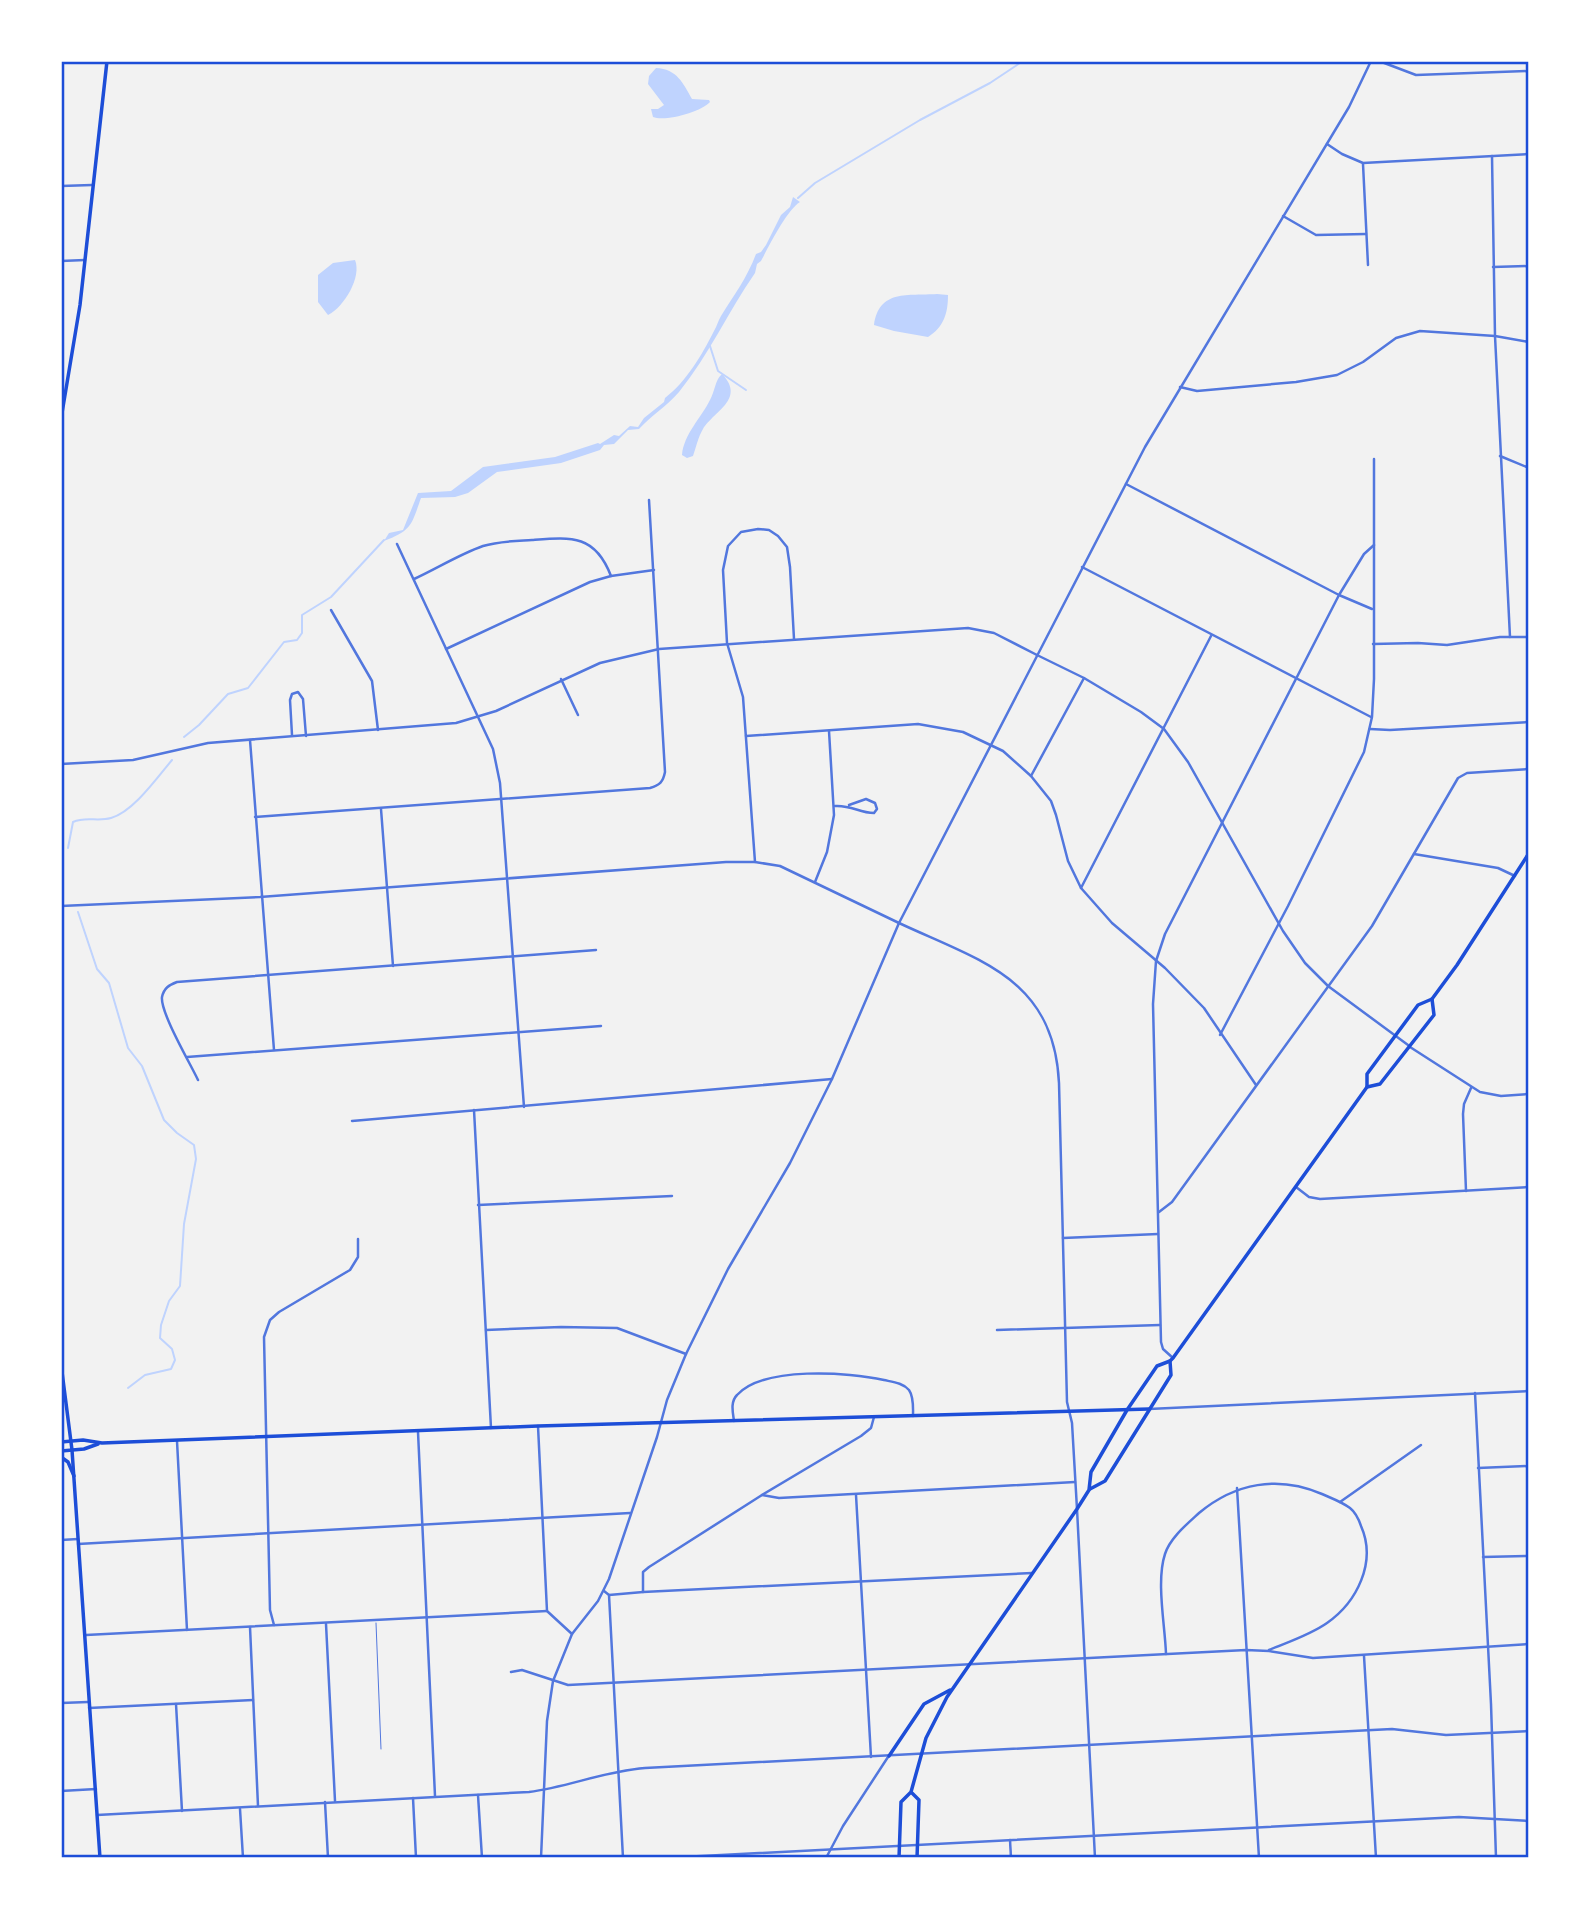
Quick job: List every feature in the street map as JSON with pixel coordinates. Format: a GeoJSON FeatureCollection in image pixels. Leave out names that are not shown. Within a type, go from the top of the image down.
{"type":"FeatureCollection","features":[{"type":"Feature","properties":{"kind":"main road"},"geometry":{"type":"LineString","coordinates":[[61,419],[85,260],[107,61]]}},
{"type":"Feature","properties":{"kind":"main road"},"geometry":{"type":"LineString","coordinates":[[1089,1490],[1091,1472],[1127,1410],[1157,1366],[1171,1359],[1296,1187],[1367,1087],[1367,1074],[1418,1005],[1432,999],[1475,940],[1529,853]]}},
{"type":"Feature","properties":{"kind":"main road"},"geometry":{"type":"LineString","coordinates":[[1367,1087],[1380,1084],[1434,1015],[1432,999]]}},
{"type":"Feature","properties":{"kind":"main road"},"geometry":{"type":"LineString","coordinates":[[898,1858],[901,1802],[911,1792],[920,1754],[932,1725],[968,1664],[1089,1490],[1105,1481],[1171,1376],[1171,1359]]}},
{"type":"Feature","properties":{"kind":"main road"},"geometry":{"type":"LineString","coordinates":[[61,1364],[72,1450],[100,1858]]}},
{"type":"Feature","properties":{"kind":"main road"},"geometry":{"type":"LineString","coordinates":[[61,1443],[83,1440],[100,1443],[538,1426],[1149,1409]]}},
{"type":"Feature","properties":{"kind":"main road"},"geometry":{"type":"LineString","coordinates":[[61,1451],[84,1449],[100,1443]]}},
{"type":"Feature","properties":{"kind":"main road"},"geometry":{"type":"LineString","coordinates":[[61,1457],[68,1462],[74,1476]]}},
{"type":"Feature","properties":{"kind":"main road"},"geometry":{"type":"LineString","coordinates":[[888,1756],[924,1704],[952,1689]]}},
{"type":"Feature","properties":{"kind":"main road"},"geometry":{"type":"LineString","coordinates":[[911,1792],[919,1800],[917,1858]]}},
{"type":"Feature","properties":{"kind":"street"},"geometry":{"type":"LineString","coordinates":[[541,1858],[547,1721],[553,1681],[572,1634],[604,1591],[674,1380],[686,1354],[728,1269],[790,1163],[832,1079],[899,923],[1082,567],[1180,387],[1349,107],[1371,61]]}},
{"type":"Feature","properties":{"kind":"street"},"geometry":{"type":"LineString","coordinates":[[1378,61],[1423,76],[1529,71]]}},
{"type":"Feature","properties":{"kind":"street"},"geometry":{"type":"LineString","coordinates":[[1327,144],[1363,163],[1529,154]]}},
{"type":"Feature","properties":{"kind":"street"},"geometry":{"type":"LineString","coordinates":[[1492,156],[1495,336],[1510,637]]}},
{"type":"Feature","properties":{"kind":"street"},"geometry":{"type":"LineString","coordinates":[[1363,163],[1368,265]]}},
{"type":"Feature","properties":{"kind":"street"},"geometry":{"type":"LineString","coordinates":[[61,186],[92,184]]}},
{"type":"Feature","properties":{"kind":"street"},"geometry":{"type":"LineString","coordinates":[[1283,216],[1316,234],[1366,233]]}},
{"type":"Feature","properties":{"kind":"street"},"geometry":{"type":"LineString","coordinates":[[61,261],[85,260]]}},
{"type":"Feature","properties":{"kind":"street"},"geometry":{"type":"LineString","coordinates":[[1493,267],[1529,266]]}},
{"type":"Feature","properties":{"kind":"street"},"geometry":{"type":"LineString","coordinates":[[1180,387],[1197,391],[1322,379],[1351,369],[1396,338],[1420,331],[1495,336],[1529,342]]}},
{"type":"Feature","properties":{"kind":"street"},"geometry":{"type":"LineString","coordinates":[[1500,456],[1529,468]]}},
{"type":"Feature","properties":{"kind":"street"},"geometry":{"type":"LineString","coordinates":[[1220,1035],[1364,752],[1372,717],[1374,459]]}},
{"type":"Feature","properties":{"kind":"street"},"geometry":{"type":"LineString","coordinates":[[1126,484],[1339,595],[1374,610]]}},
{"type":"Feature","properties":{"kind":"street"},"geometry":{"type":"LineString","coordinates":[[254,817],[659,786],[665,772],[649,500]]}},
{"type":"Feature","properties":{"kind":"street"},"geometry":{"type":"LineString","coordinates":[[755,862],[742,688],[727,643],[724,554],[736,535],[746,530],[769,530],[778,536],[789,553],[794,639]]}},
{"type":"Feature","properties":{"kind":"street"},"geometry":{"type":"LineString","coordinates":[[414,579],[483,547],[503,542],[561,538],[575,538],[594,548],[606,561],[611,576]]}},
{"type":"Feature","properties":{"kind":"street"},"geometry":{"type":"LineString","coordinates":[[397,544],[494,749],[500,783],[524,1107]]}},
{"type":"Feature","properties":{"kind":"street"},"geometry":{"type":"LineString","coordinates":[[1171,1359],[1162,1346],[1160,1325],[1153,1004],[1156,961],[1165,934],[1339,595],[1364,554],[1374,545]]}},
{"type":"Feature","properties":{"kind":"street"},"geometry":{"type":"LineString","coordinates":[[1082,567],[1372,717]]}},
{"type":"Feature","properties":{"kind":"street"},"geometry":{"type":"LineString","coordinates":[[446,649],[575,588],[611,576],[654,570]]}},
{"type":"Feature","properties":{"kind":"street"},"geometry":{"type":"LineString","coordinates":[[331,610],[372,681],[378,730]]}},
{"type":"Feature","properties":{"kind":"street"},"geometry":{"type":"LineString","coordinates":[[61,764],[133,761],[199,744],[432,726],[479,717],[600,663],[659,649],[978,628],[1001,636],[1084,678],[1164,729],[1188,762],[1305,963],[1328,986],[1471,1088],[1501,1096],[1529,1094]]}},
{"type":"Feature","properties":{"kind":"street"},"geometry":{"type":"LineString","coordinates":[[1082,888],[1212,635]]}},
{"type":"Feature","properties":{"kind":"street"},"geometry":{"type":"LineString","coordinates":[[1373,644],[1447,645],[1529,637]]}},
{"type":"Feature","properties":{"kind":"street"},"geometry":{"type":"LineString","coordinates":[[1031,776],[1084,678]]}},
{"type":"Feature","properties":{"kind":"street"},"geometry":{"type":"LineString","coordinates":[[561,679],[578,715]]}},
{"type":"Feature","properties":{"kind":"street"},"geometry":{"type":"LineString","coordinates":[[292,737],[290,705],[295,692],[300,693],[303,699],[306,736]]}},
{"type":"Feature","properties":{"kind":"street"},"geometry":{"type":"LineString","coordinates":[[1370,729],[1529,722]]}},
{"type":"Feature","properties":{"kind":"street"},"geometry":{"type":"LineString","coordinates":[[746,736],[918,724],[948,728],[1003,751],[1031,776],[1054,808],[1068,861],[1082,888],[1112,923],[1204,1008],[1256,1085]]}},
{"type":"Feature","properties":{"kind":"street"},"geometry":{"type":"LineString","coordinates":[[815,882],[832,831],[834,806],[829,730]]}},
{"type":"Feature","properties":{"kind":"street"},"geometry":{"type":"LineString","coordinates":[[250,740],[260,897],[274,1050]]}},
{"type":"Feature","properties":{"kind":"street"},"geometry":{"type":"LineString","coordinates":[[1159,1212],[1172,1202],[1372,926],[1460,776],[1467,773],[1529,769]]}},
{"type":"Feature","properties":{"kind":"street"},"geometry":{"type":"LineString","coordinates":[[834,806],[849,805],[866,799],[875,803],[877,809],[869,814],[849,805]]}},
{"type":"Feature","properties":{"kind":"street"},"geometry":{"type":"LineString","coordinates":[[381,807],[393,966]]}},
{"type":"Feature","properties":{"kind":"street"},"geometry":{"type":"LineString","coordinates":[[1414,854],[1498,868],[1515,876]]}},
{"type":"Feature","properties":{"kind":"street"},"geometry":{"type":"LineString","coordinates":[[61,906],[260,897],[755,862],[780,866],[815,882],[999,971],[1019,986],[1049,1028],[1058,1064],[1067,1402],[1076,1482],[1095,1858]]}},
{"type":"Feature","properties":{"kind":"street"},"geometry":{"type":"LineString","coordinates":[[198,1080],[163,1008],[162,998],[168,985],[187,981],[596,950]]}},
{"type":"Feature","properties":{"kind":"street"},"geometry":{"type":"LineString","coordinates":[[187,1057],[601,1026]]}},
{"type":"Feature","properties":{"kind":"street"},"geometry":{"type":"LineString","coordinates":[[352,1121],[832,1079]]}},
{"type":"Feature","properties":{"kind":"street"},"geometry":{"type":"LineString","coordinates":[[1466,1191],[1463,1114],[1471,1088]]}},
{"type":"Feature","properties":{"kind":"street"},"geometry":{"type":"LineString","coordinates":[[474,1111],[491,1428]]}},
{"type":"Feature","properties":{"kind":"street"},"geometry":{"type":"LineString","coordinates":[[1296,1187],[1309,1197],[1320,1199],[1529,1187]]}},
{"type":"Feature","properties":{"kind":"street"},"geometry":{"type":"LineString","coordinates":[[478,1205],[672,1196]]}},
{"type":"Feature","properties":{"kind":"street"},"geometry":{"type":"LineString","coordinates":[[1063,1238],[1158,1234]]}},
{"type":"Feature","properties":{"kind":"street"},"geometry":{"type":"LineString","coordinates":[[274,1625],[270,1610],[262,1357],[266,1328],[279,1312],[350,1270],[358,1257],[358,1239]]}},
{"type":"Feature","properties":{"kind":"street"},"geometry":{"type":"LineString","coordinates":[[997,1330],[1160,1325]]}},
{"type":"Feature","properties":{"kind":"street"},"geometry":{"type":"LineString","coordinates":[[486,1330],[617,1328],[686,1354]]}},
{"type":"Feature","properties":{"kind":"street"},"geometry":{"type":"LineString","coordinates":[[734,1421],[735,1398],[746,1388],[772,1379],[809,1373],[863,1375],[901,1384],[911,1395],[913,1416]]}},
{"type":"Feature","properties":{"kind":"street"},"geometry":{"type":"LineString","coordinates":[[1149,1409],[1529,1391]]}},
{"type":"Feature","properties":{"kind":"street"},"geometry":{"type":"LineString","coordinates":[[1475,1394],[1496,1858]]}},
{"type":"Feature","properties":{"kind":"street"},"geometry":{"type":"LineString","coordinates":[[643,1592],[642,1572],[762,1495],[861,1436],[871,1428],[874,1417]]}},
{"type":"Feature","properties":{"kind":"street"},"geometry":{"type":"LineString","coordinates":[[538,1426],[547,1611],[572,1634]]}},
{"type":"Feature","properties":{"kind":"street"},"geometry":{"type":"LineString","coordinates":[[418,1431],[435,1796]]}},
{"type":"Feature","properties":{"kind":"street"},"geometry":{"type":"LineString","coordinates":[[177,1440],[187,1630]]}},
{"type":"Feature","properties":{"kind":"street"},"geometry":{"type":"LineString","coordinates":[[1340,1502],[1421,1445]]}},
{"type":"Feature","properties":{"kind":"street"},"geometry":{"type":"LineString","coordinates":[[1478,1468],[1529,1466]]}},
{"type":"Feature","properties":{"kind":"street"},"geometry":{"type":"LineString","coordinates":[[762,1495],[779,1498],[856,1495],[1076,1482]]}},
{"type":"Feature","properties":{"kind":"street"},"geometry":{"type":"LineString","coordinates":[[1166,1654],[1162,1575],[1167,1548],[1205,1508],[1237,1488],[1281,1483],[1317,1492],[1351,1509],[1363,1529],[1367,1553],[1361,1580],[1347,1604],[1326,1623],[1269,1651]]}},
{"type":"Feature","properties":{"kind":"street"},"geometry":{"type":"LineString","coordinates":[[1237,1488],[1259,1858]]}},
{"type":"Feature","properties":{"kind":"street"},"geometry":{"type":"LineString","coordinates":[[856,1495],[871,1757]]}},
{"type":"Feature","properties":{"kind":"street"},"geometry":{"type":"LineString","coordinates":[[61,1540],[78,1542],[183,1539],[631,1513]]}},
{"type":"Feature","properties":{"kind":"street"},"geometry":{"type":"LineString","coordinates":[[1483,1557],[1529,1556]]}},
{"type":"Feature","properties":{"kind":"street"},"geometry":{"type":"LineString","coordinates":[[604,1591],[609,1595],[1032,1573]]}},
{"type":"Feature","properties":{"kind":"street"},"geometry":{"type":"LineString","coordinates":[[609,1595],[623,1858]]}},
{"type":"Feature","properties":{"kind":"street"},"geometry":{"type":"LineString","coordinates":[[84,1635],[547,1611]]}},
{"type":"Feature","properties":{"kind":"street"},"geometry":{"type":"LineString","coordinates":[[326,1624],[335,1801]]}},
{"type":"Feature","properties":{"kind":"street"},"geometry":{"type":"LineString","coordinates":[[250,1626],[258,1806]]}},
{"type":"Feature","properties":{"kind":"street"},"geometry":{"type":"LineString","coordinates":[[511,1672],[522,1670],[568,1685],[1246,1650],[1313,1658],[1529,1644]]}},
{"type":"Feature","properties":{"kind":"street"},"geometry":{"type":"LineString","coordinates":[[1364,1656],[1376,1858]]}},
{"type":"Feature","properties":{"kind":"street"},"geometry":{"type":"LineString","coordinates":[[89,1708],[253,1700]]}},
{"type":"Feature","properties":{"kind":"street"},"geometry":{"type":"LineString","coordinates":[[61,1703],[88,1702]]}},
{"type":"Feature","properties":{"kind":"street"},"geometry":{"type":"LineString","coordinates":[[176,1704],[182,1811]]}},
{"type":"Feature","properties":{"kind":"street"},"geometry":{"type":"LineString","coordinates":[[97,1815],[544,1790],[620,1770],[1392,1729],[1446,1735],[1529,1731]]}},
{"type":"Feature","properties":{"kind":"street"},"geometry":{"type":"LineString","coordinates":[[826,1858],[829,1849],[888,1756]]}},
{"type":"Feature","properties":{"kind":"street"},"geometry":{"type":"LineString","coordinates":[[61,1791],[96,1789]]}},
{"type":"Feature","properties":{"kind":"street"},"geometry":{"type":"LineString","coordinates":[[478,1794],[482,1858]]}},
{"type":"Feature","properties":{"kind":"street"},"geometry":{"type":"LineString","coordinates":[[412,1798],[415,1858]]}},
{"type":"Feature","properties":{"kind":"street"},"geometry":{"type":"LineString","coordinates":[[325,1802],[328,1858]]}},
{"type":"Feature","properties":{"kind":"street"},"geometry":{"type":"LineString","coordinates":[[240,1807],[243,1858]]}},
{"type":"Feature","properties":{"kind":"street"},"geometry":{"type":"LineString","coordinates":[[663,1858],[1459,1817],[1529,1821]]}},
{"type":"Feature","properties":{"kind":"street"},"geometry":{"type":"LineString","coordinates":[[1010,1840],[1011,1858]]}},
{"type":"Feature","properties":{"kind":"lane"},"geometry":{"type":"LineString","coordinates":[[376,1620],[381,1749]]}},
{"type":"Feature","properties":{"kind":"water"},"geometry":{"type":"Polygon","coordinates":[[[656,68],[674,74],[692,99],[710,102],[683,115],[653,117],[651,109],[664,105],[648,84],[649,76],[656,68]]]}},
{"type":"Feature","properties":{"kind":"water"},"geometry":{"type":"Polygon","coordinates":[[[793,197],[800,202],[779,228],[700,363],[674,397],[639,429],[628,430],[614,444],[604,445],[600,450],[561,463],[497,472],[468,493],[455,497],[421,498],[409,526],[400,534],[384,541],[389,533],[403,530],[418,493],[451,491],[483,467],[555,457],[600,444],[614,435],[619,436],[630,426],[638,427],[693,368],[756,254],[766,245],[781,215],[790,207],[793,197]]]}},
{"type":"Feature","properties":{"kind":"water"},"geometry":{"type":"Polygon","coordinates":[[[355,260],[357,267],[354,283],[345,299],[328,315],[318,302],[318,275],[333,263],[355,260]]]}},
{"type":"Feature","properties":{"kind":"water"},"geometry":{"type":"Polygon","coordinates":[[[906,295],[948,295],[947,308],[941,324],[928,337],[874,325],[877,313],[888,300],[906,295]]]}},
{"type":"Feature","properties":{"kind":"water"},"geometry":{"type":"Polygon","coordinates":[[[722,374],[729,383],[729,398],[703,429],[693,456],[687,458],[682,455],[683,447],[722,374]]]}},
{"type":"Feature","properties":{"kind":"waterway"},"geometry":{"type":"LineString","coordinates":[[798,198],[815,183],[920,120],[990,83],[1023,61]]}},
{"type":"Feature","properties":{"kind":"waterway"},"geometry":{"type":"LineString","coordinates":[[710,346],[718,371],[746,390]]}},
{"type":"Feature","properties":{"kind":"waterway"},"geometry":{"type":"LineString","coordinates":[[184,737],[228,694],[248,688],[284,642],[297,640],[302,633],[302,615],[331,597],[384,540]]}},
{"type":"Feature","properties":{"kind":"waterway"},"geometry":{"type":"LineString","coordinates":[[68,848],[73,822],[119,815],[144,794],[172,760]]}},
{"type":"Feature","properties":{"kind":"waterway"},"geometry":{"type":"LineString","coordinates":[[78,912],[97,969],[109,983],[128,1048],[142,1066],[164,1120],[194,1145],[196,1159],[184,1224],[180,1286],[169,1301],[161,1325],[160,1338],[172,1349],[175,1360],[171,1369],[145,1375],[128,1388]]}}]}
